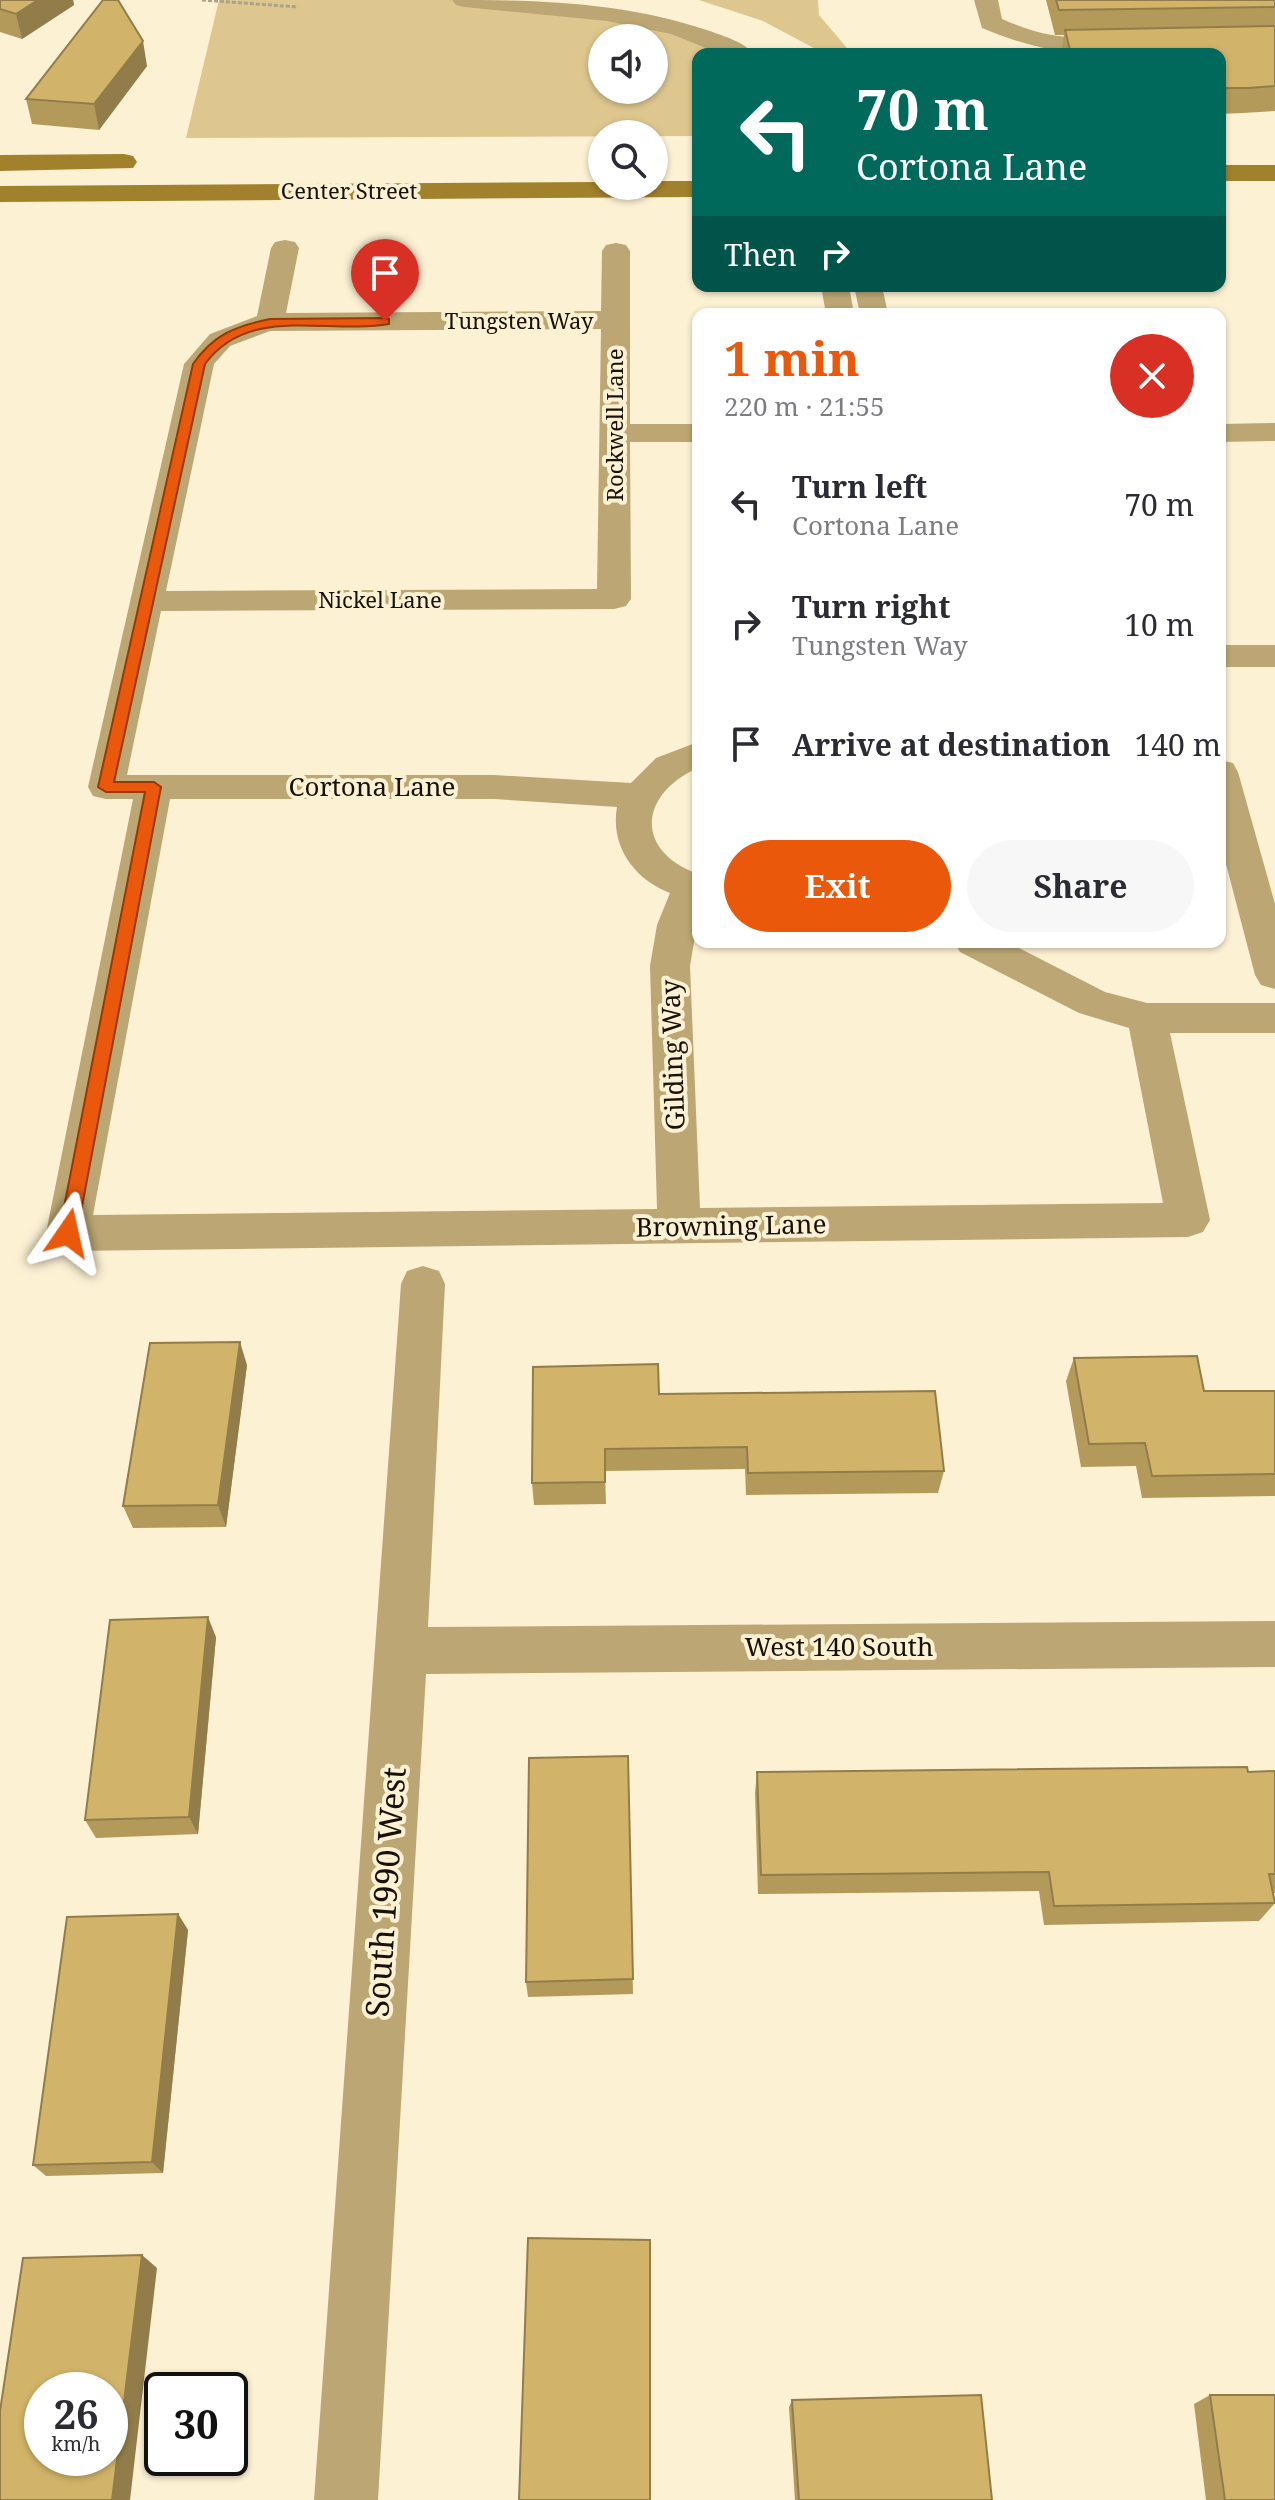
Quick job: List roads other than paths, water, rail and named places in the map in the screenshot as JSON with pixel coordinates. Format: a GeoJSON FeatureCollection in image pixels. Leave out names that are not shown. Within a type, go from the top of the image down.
{"type":"FeatureCollection","features":[{"type":"Feature","properties":{"kind":"main road"},"geometry":{"type":"LineString","coordinates":[[0,163],[148,162]]}},
{"type":"Feature","properties":{"kind":"main road"},"geometry":{"type":"LineString","coordinates":[[1226,173],[1275,173]]}},
{"type":"Feature","properties":{"kind":"main road","name":"Center Street"},"geometry":{"type":"LineString","coordinates":[[0,194],[692,189]]}},
{"type":"Feature","properties":{"kind":"street"},"geometry":{"type":"LineString","coordinates":[[464,0],[646,22],[717,40],[731,48]]}},
{"type":"Feature","properties":{"kind":"street"},"geometry":{"type":"LineString","coordinates":[[986,0],[991,23],[1025,39],[1055,45],[1147,44]]}},
{"type":"Feature","properties":{"kind":"street"},"geometry":{"type":"LineString","coordinates":[[270,322],[285,248]]}},
{"type":"Feature","properties":{"kind":"street","name":"Rockwell Lane"},"geometry":{"type":"LineString","coordinates":[[614,599],[616,251]]}},
{"type":"Feature","properties":{"kind":"street","name":"Tungsten Way"},"geometry":{"type":"LineString","coordinates":[[106,787],[199,364],[204,354],[224,337],[270,322],[615,320]]}},
{"type":"Feature","properties":{"kind":"street"},"geometry":{"type":"LineString","coordinates":[[1226,433],[1275,432]]}},
{"type":"Feature","properties":{"kind":"street"},"geometry":{"type":"LineString","coordinates":[[615,433],[692,433]]}},
{"type":"Feature","properties":{"kind":"street","name":"Nickel Lane"},"geometry":{"type":"LineString","coordinates":[[147,601],[614,599]]}},
{"type":"Feature","properties":{"kind":"street"},"geometry":{"type":"LineString","coordinates":[[1226,656],[1275,656]]}},
{"type":"Feature","properties":{"kind":"street"},"geometry":{"type":"LineString","coordinates":[[692,756],[657,773],[638,796],[632,812],[633,834],[644,855],[664,873],[692,887]]}},
{"type":"Feature","properties":{"kind":"street","name":"Cortona Lane"},"geometry":{"type":"LineString","coordinates":[[106,787],[494,787],[638,796]]}},
{"type":"Feature","properties":{"kind":"street","name":"Browning Lane"},"geometry":{"type":"LineString","coordinates":[[154,787],[68,1233],[1188,1220],[1147,1018]]}},
{"type":"Feature","properties":{"kind":"street"},"geometry":{"type":"LineString","coordinates":[[1226,794],[1275,975]]}},
{"type":"Feature","properties":{"kind":"street","name":"Gilding Way"},"geometry":{"type":"LineString","coordinates":[[679,1226],[670,966],[676,925],[692,892]]}},
{"type":"Feature","properties":{"kind":"street"},"geometry":{"type":"LineString","coordinates":[[986,948],[1093,1003],[1147,1018],[1275,1018]]}},
{"type":"Feature","properties":{"kind":"street","name":"South 1990 West"},"geometry":{"type":"LineString","coordinates":[[346,2500],[423,1284]]}},
{"type":"Feature","properties":{"kind":"street","name":"West 140 South"},"geometry":{"type":"LineString","coordinates":[[402,1651],[1275,1644]]}}]}
